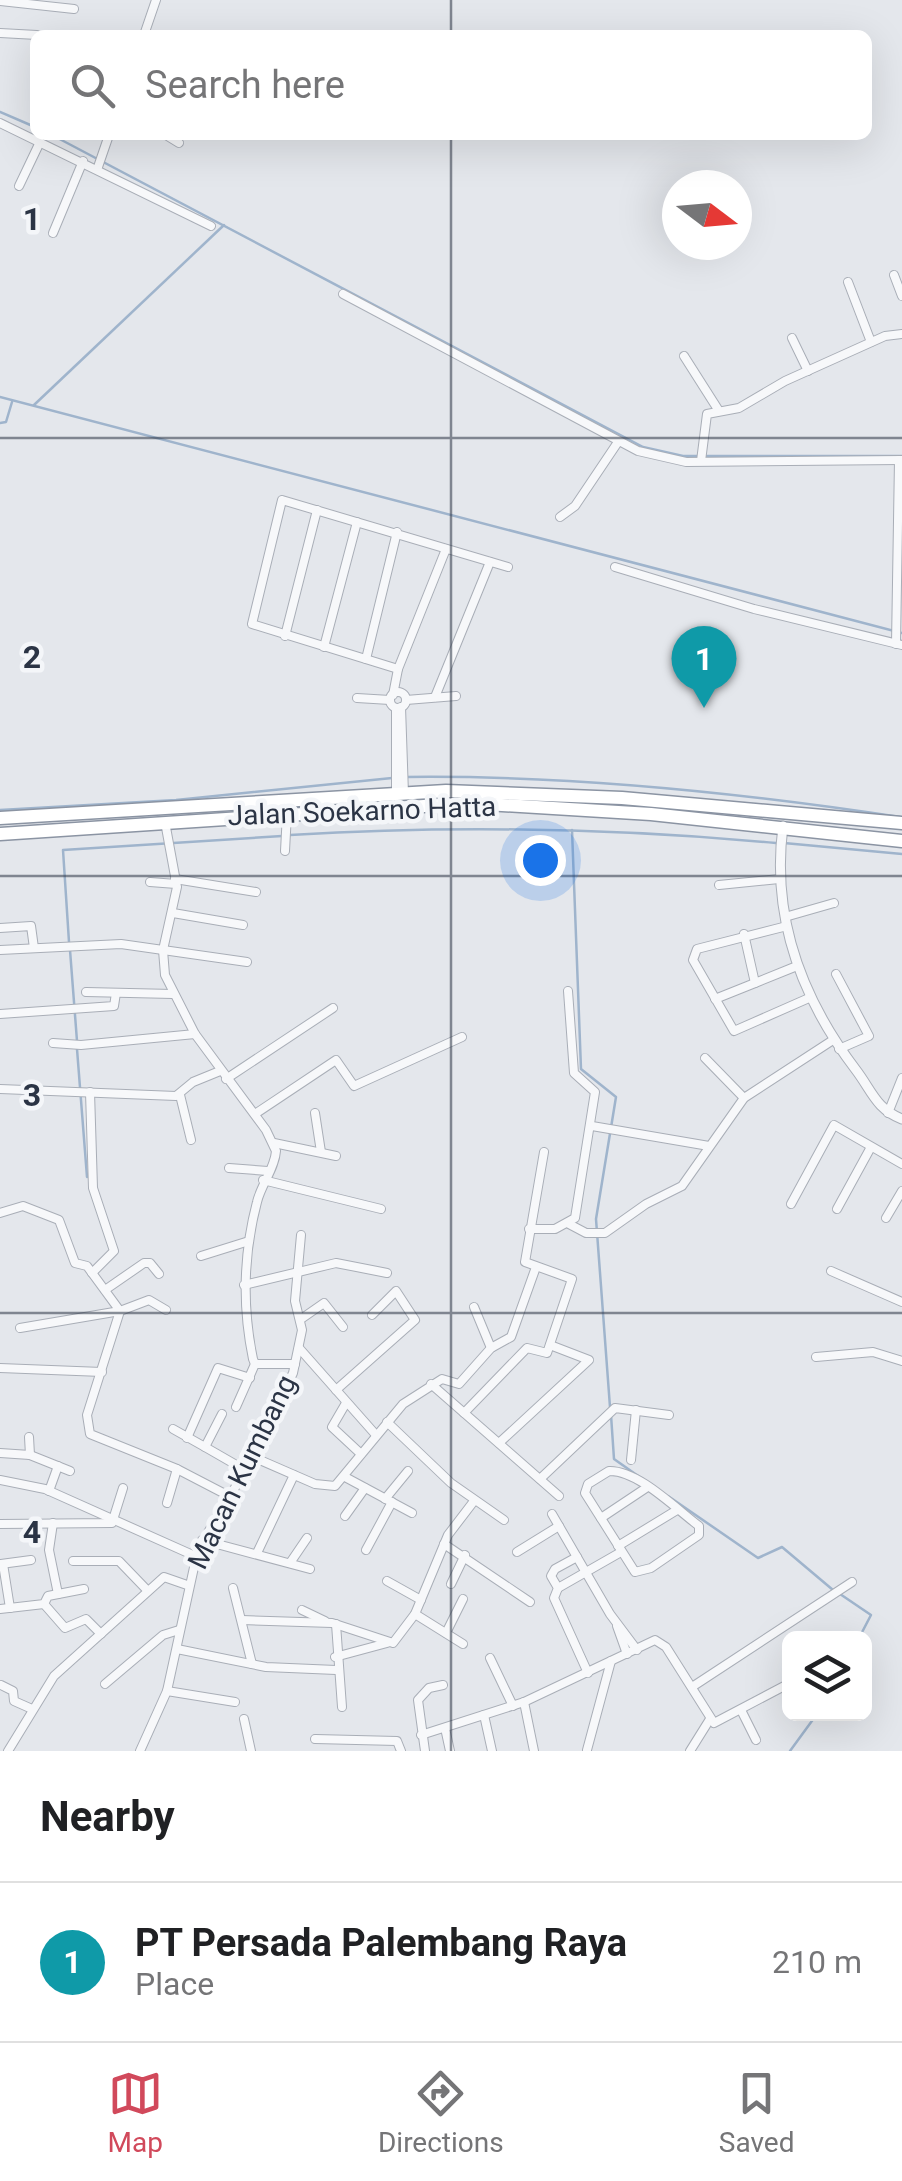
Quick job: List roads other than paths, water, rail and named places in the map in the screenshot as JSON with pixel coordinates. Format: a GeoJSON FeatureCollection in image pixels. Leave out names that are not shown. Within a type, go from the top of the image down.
{"type":"FeatureCollection","features":[{"type":"Feature","properties":{"kind":"highway","name":"Jalan Soekarno Hatta"},"geometry":{"type":"LineString","coordinates":[[0,818],[400,789],[902,823]]}},
{"type":"Feature","properties":{"kind":"highway","name":"Jalan Soekarno Hatta"},"geometry":{"type":"LineString","coordinates":[[0,834],[518,799],[847,838],[902,840]]}},
{"type":"Feature","properties":{"kind":"street"},"geometry":{"type":"LineString","coordinates":[[146,30],[156,0]]}},
{"type":"Feature","properties":{"kind":"street"},"geometry":{"type":"LineString","coordinates":[[0,2],[74,9]]}},
{"type":"Feature","properties":{"kind":"street"},"geometry":{"type":"LineString","coordinates":[[0,33],[30,35]]}},
{"type":"Feature","properties":{"kind":"street"},"geometry":{"type":"LineString","coordinates":[[1,125],[30,138]]}},
{"type":"Feature","properties":{"kind":"street"},"geometry":{"type":"LineString","coordinates":[[35,140],[83,161],[100,161],[211,226]]}},
{"type":"Feature","properties":{"kind":"street"},"geometry":{"type":"LineString","coordinates":[[100,161],[107,140]]}},
{"type":"Feature","properties":{"kind":"street"},"geometry":{"type":"LineString","coordinates":[[175,140],[179,142]]}},
{"type":"Feature","properties":{"kind":"street"},"geometry":{"type":"LineString","coordinates":[[20,186],[40,142]]}},
{"type":"Feature","properties":{"kind":"street"},"geometry":{"type":"LineString","coordinates":[[53,233],[83,161]]}},
{"type":"Feature","properties":{"kind":"street"},"geometry":{"type":"LineString","coordinates":[[894,275],[902,296]]}},
{"type":"Feature","properties":{"kind":"street"},"geometry":{"type":"LineString","coordinates":[[848,282],[871,342]]}},
{"type":"Feature","properties":{"kind":"street"},"geometry":{"type":"LineString","coordinates":[[342,294],[618,442],[670,460],[900,460],[898,642],[754,609],[615,568]]}},
{"type":"Feature","properties":{"kind":"street"},"geometry":{"type":"LineString","coordinates":[[701,460],[707,414],[739,408],[871,342],[902,334]]}},
{"type":"Feature","properties":{"kind":"street"},"geometry":{"type":"LineString","coordinates":[[792,338],[808,371]]}},
{"type":"Feature","properties":{"kind":"street"},"geometry":{"type":"LineString","coordinates":[[684,356],[719,412]]}},
{"type":"Feature","properties":{"kind":"street"},"geometry":{"type":"LineString","coordinates":[[560,517],[575,506],[618,442]]}},
{"type":"Feature","properties":{"kind":"street"},"geometry":{"type":"LineString","coordinates":[[398,669],[252,624],[282,500],[508,567]]}},
{"type":"Feature","properties":{"kind":"street"},"geometry":{"type":"LineString","coordinates":[[285,636],[318,510]]}},
{"type":"Feature","properties":{"kind":"street"},"geometry":{"type":"LineString","coordinates":[[324,647],[357,522]]}},
{"type":"Feature","properties":{"kind":"street"},"geometry":{"type":"LineString","coordinates":[[366,659],[397,532]]}},
{"type":"Feature","properties":{"kind":"street"},"geometry":{"type":"LineString","coordinates":[[400,789],[398,669],[446,548]]}},
{"type":"Feature","properties":{"kind":"street"},"geometry":{"type":"LineString","coordinates":[[434,697],[490,562]]}},
{"type":"Feature","properties":{"kind":"street"},"geometry":{"type":"LineString","coordinates":[[357,698],[397,702],[456,696]]}},
{"type":"Feature","properties":{"kind":"street"},"geometry":{"type":"LineString","coordinates":[[285,851],[286,813]]}},
{"type":"Feature","properties":{"kind":"street"},"geometry":{"type":"LineString","coordinates":[[165,821],[176,881],[163,950],[172,994],[223,1075],[274,1143],[336,1156]]}},
{"type":"Feature","properties":{"kind":"street"},"geometry":{"type":"LineString","coordinates":[[782,831],[779,879],[797,966],[809,998],[836,1045],[888,1113],[902,1119]]}},
{"type":"Feature","properties":{"kind":"street"},"geometry":{"type":"LineString","coordinates":[[719,885],[779,879]]}},
{"type":"Feature","properties":{"kind":"street"},"geometry":{"type":"LineString","coordinates":[[150,882],[176,881],[256,892]]}},
{"type":"Feature","properties":{"kind":"street"},"geometry":{"type":"LineString","coordinates":[[809,998],[736,1032],[715,999],[694,952],[834,903]]}},
{"type":"Feature","properties":{"kind":"street"},"geometry":{"type":"LineString","coordinates":[[173,913],[244,925]]}},
{"type":"Feature","properties":{"kind":"street"},"geometry":{"type":"LineString","coordinates":[[0,928],[30,926],[34,948]]}},
{"type":"Feature","properties":{"kind":"street"},"geometry":{"type":"LineString","coordinates":[[744,934],[755,984]]}},
{"type":"Feature","properties":{"kind":"street"},"geometry":{"type":"LineString","coordinates":[[0,950],[121,944],[247,962]]}},
{"type":"Feature","properties":{"kind":"street"},"geometry":{"type":"LineString","coordinates":[[715,999],[797,966]]}},
{"type":"Feature","properties":{"kind":"street"},"geometry":{"type":"LineString","coordinates":[[529,1229],[569,1224],[597,1234],[688,1181],[744,1098],[836,1045],[869,1036],[836,974]]}},
{"type":"Feature","properties":{"kind":"street"},"geometry":{"type":"LineString","coordinates":[[568,991],[574,1073],[595,1092],[576,1214],[569,1224]]}},
{"type":"Feature","properties":{"kind":"street"},"geometry":{"type":"LineString","coordinates":[[86,992],[172,994]]}},
{"type":"Feature","properties":{"kind":"street"},"geometry":{"type":"LineString","coordinates":[[0,1014],[114,1006],[116,993]]}},
{"type":"Feature","properties":{"kind":"street"},"geometry":{"type":"LineString","coordinates":[[0,1089],[180,1095],[194,1082],[223,1075],[333,1008]]}},
{"type":"Feature","properties":{"kind":"street"},"geometry":{"type":"LineString","coordinates":[[53,1043],[78,1045],[195,1034]]}},
{"type":"Feature","properties":{"kind":"street"},"geometry":{"type":"LineString","coordinates":[[255,1114],[336,1060],[354,1086],[462,1037]]}},
{"type":"Feature","properties":{"kind":"street"},"geometry":{"type":"LineString","coordinates":[[705,1058],[744,1098]]}},
{"type":"Feature","properties":{"kind":"street"},"geometry":{"type":"LineString","coordinates":[[888,1113],[902,1078]]}},
{"type":"Feature","properties":{"kind":"street"},"geometry":{"type":"LineString","coordinates":[[84,1092],[93,1188],[114,1249],[92,1272]]}},
{"type":"Feature","properties":{"kind":"street"},"geometry":{"type":"LineString","coordinates":[[180,1095],[191,1140]]}},
{"type":"Feature","properties":{"kind":"street"},"geometry":{"type":"LineString","coordinates":[[314,1113],[321,1152]]}},
{"type":"Feature","properties":{"kind":"street"},"geometry":{"type":"LineString","coordinates":[[791,1204],[833,1125],[902,1164]]}},
{"type":"Feature","properties":{"kind":"street"},"geometry":{"type":"LineString","coordinates":[[592,1126],[709,1146]]}},
{"type":"Feature","properties":{"kind":"street","name":"Macan Kumbang"},"geometry":{"type":"LineString","coordinates":[[274,1143],[276,1156],[266,1175],[248,1241],[244,1285],[254,1364],[295,1364]]}},
{"type":"Feature","properties":{"kind":"street"},"geometry":{"type":"LineString","coordinates":[[837,1209],[870,1147]]}},
{"type":"Feature","properties":{"kind":"street"},"geometry":{"type":"LineString","coordinates":[[464,1413],[527,1348],[546,1354],[572,1279],[525,1262],[544,1152]]}},
{"type":"Feature","properties":{"kind":"street"},"geometry":{"type":"LineString","coordinates":[[229,1168],[380,1209]]}},
{"type":"Feature","properties":{"kind":"street"},"geometry":{"type":"LineString","coordinates":[[886,1218],[902,1190]]}},
{"type":"Feature","properties":{"kind":"street"},"geometry":{"type":"LineString","coordinates":[[22,1194],[24,1206]]}},
{"type":"Feature","properties":{"kind":"street"},"geometry":{"type":"LineString","coordinates":[[0,1213],[24,1206],[46,1212],[62,1223],[74,1263],[92,1272],[120,1311]]}},
{"type":"Feature","properties":{"kind":"street","name":"Macan Kumbang"},"geometry":{"type":"LineString","coordinates":[[140,1751],[167,1691],[195,1556],[253,1457],[295,1364],[301,1318],[294,1301],[295,1274],[301,1235]]}},
{"type":"Feature","properties":{"kind":"street"},"geometry":{"type":"LineString","coordinates":[[200,1256],[248,1241]]}},
{"type":"Feature","properties":{"kind":"street"},"geometry":{"type":"LineString","coordinates":[[105,1290],[144,1263],[150,1263],[159,1274]]}},
{"type":"Feature","properties":{"kind":"street"},"geometry":{"type":"LineString","coordinates":[[244,1285],[336,1263],[387,1273]]}},
{"type":"Feature","properties":{"kind":"street"},"geometry":{"type":"LineString","coordinates":[[253,1457],[328,1487],[345,1477],[376,1434],[410,1397],[434,1382],[459,1384],[491,1348],[511,1337],[536,1267]]}},
{"type":"Feature","properties":{"kind":"street"},"geometry":{"type":"LineString","coordinates":[[831,1271],[902,1302]]}},
{"type":"Feature","properties":{"kind":"street"},"geometry":{"type":"LineString","coordinates":[[336,1390],[415,1320],[396,1291],[372,1315]]}},
{"type":"Feature","properties":{"kind":"street"},"geometry":{"type":"LineString","coordinates":[[20,1328],[120,1311],[149,1300],[166,1310]]}},
{"type":"Feature","properties":{"kind":"street"},"geometry":{"type":"LineString","coordinates":[[301,1318],[322,1303],[343,1327]]}},
{"type":"Feature","properties":{"kind":"street"},"geometry":{"type":"LineString","coordinates":[[474,1307],[491,1348]]}},
{"type":"Feature","properties":{"kind":"street"},"geometry":{"type":"LineString","coordinates":[[120,1311],[87,1415],[90,1434],[177,1469],[228,1496]]}},
{"type":"Feature","properties":{"kind":"street"},"geometry":{"type":"LineString","coordinates":[[499,1444],[589,1360],[550,1345]]}},
{"type":"Feature","properties":{"kind":"street"},"geometry":{"type":"LineString","coordinates":[[299,1348],[376,1434]]}},
{"type":"Feature","properties":{"kind":"street"},"geometry":{"type":"LineString","coordinates":[[816,1357],[873,1352],[902,1360]]}},
{"type":"Feature","properties":{"kind":"street"},"geometry":{"type":"LineString","coordinates":[[236,1407],[254,1364]]}},
{"type":"Feature","properties":{"kind":"street"},"geometry":{"type":"LineString","coordinates":[[0,1368],[102,1372]]}},
{"type":"Feature","properties":{"kind":"street"},"geometry":{"type":"LineString","coordinates":[[188,1438],[218,1368],[250,1378]]}},
{"type":"Feature","properties":{"kind":"street"},"geometry":{"type":"LineString","coordinates":[[434,1382],[560,1496]]}},
{"type":"Feature","properties":{"kind":"street"},"geometry":{"type":"LineString","coordinates":[[346,1404],[332,1427],[361,1454]]}},
{"type":"Feature","properties":{"kind":"street"},"geometry":{"type":"LineString","coordinates":[[540,1479],[611,1410],[669,1415]]}},
{"type":"Feature","properties":{"kind":"street"},"geometry":{"type":"LineString","coordinates":[[632,1460],[636,1410]]}},
{"type":"Feature","properties":{"kind":"street"},"geometry":{"type":"LineString","coordinates":[[206,1447],[222,1414]]}},
{"type":"Feature","properties":{"kind":"street"},"geometry":{"type":"LineString","coordinates":[[387,1422],[474,1502],[504,1520]]}},
{"type":"Feature","properties":{"kind":"street"},"geometry":{"type":"LineString","coordinates":[[173,1429],[245,1470]]}},
{"type":"Feature","properties":{"kind":"street"},"geometry":{"type":"LineString","coordinates":[[29,1437],[30,1455]]}},
{"type":"Feature","properties":{"kind":"street"},"geometry":{"type":"LineString","coordinates":[[0,1452],[30,1455],[70,1471]]}},
{"type":"Feature","properties":{"kind":"street"},"geometry":{"type":"LineString","coordinates":[[49,1491],[58,1466]]}},
{"type":"Feature","properties":{"kind":"street"},"geometry":{"type":"LineString","coordinates":[[167,1503],[177,1469]]}},
{"type":"Feature","properties":{"kind":"street"},"geometry":{"type":"LineString","coordinates":[[613,1470],[677,1510],[700,1528],[700,1535],[639,1573],[585,1494],[588,1484],[613,1470]]}},
{"type":"Feature","properties":{"kind":"street"},"geometry":{"type":"LineString","coordinates":[[366,1550],[388,1500],[408,1471]]}},
{"type":"Feature","properties":{"kind":"street"},"geometry":{"type":"LineString","coordinates":[[258,1554],[294,1475]]}},
{"type":"Feature","properties":{"kind":"street"},"geometry":{"type":"LineString","coordinates":[[345,1477],[412,1513]]}},
{"type":"Feature","properties":{"kind":"street"},"geometry":{"type":"LineString","coordinates":[[0,1480],[49,1491],[195,1556]]}},
{"type":"Feature","properties":{"kind":"street"},"geometry":{"type":"LineString","coordinates":[[0,1524],[110,1523],[116,1519],[123,1488]]}},
{"type":"Feature","properties":{"kind":"street"},"geometry":{"type":"LineString","coordinates":[[345,1516],[365,1488]]}},
{"type":"Feature","properties":{"kind":"street"},"geometry":{"type":"LineString","coordinates":[[602,1518],[646,1488]]}},
{"type":"Feature","properties":{"kind":"street"},"geometry":{"type":"LineString","coordinates":[[335,1657],[398,1640],[415,1614],[444,1544],[474,1502]]}},
{"type":"Feature","properties":{"kind":"street"},"geometry":{"type":"LineString","coordinates":[[588,1673],[554,1598],[558,1588],[677,1510]]}},
{"type":"Feature","properties":{"kind":"street"},"geometry":{"type":"LineString","coordinates":[[552,1514],[636,1650]]}},
{"type":"Feature","properties":{"kind":"street"},"geometry":{"type":"LineString","coordinates":[[52,1523],[49,1550],[58,1594]]}},
{"type":"Feature","properties":{"kind":"street"},"geometry":{"type":"LineString","coordinates":[[517,1552],[559,1526]]}},
{"type":"Feature","properties":{"kind":"street"},"geometry":{"type":"LineString","coordinates":[[290,1563],[308,1538]]}},
{"type":"Feature","properties":{"kind":"street"},"geometry":{"type":"LineString","coordinates":[[202,1540],[310,1569]]}},
{"type":"Feature","properties":{"kind":"street"},"geometry":{"type":"LineString","coordinates":[[444,1544],[530,1602]]}},
{"type":"Feature","properties":{"kind":"street"},"geometry":{"type":"LineString","coordinates":[[451,1584],[464,1555]]}},
{"type":"Feature","properties":{"kind":"street"},"geometry":{"type":"LineString","coordinates":[[558,1588],[552,1572],[577,1558]]}},
{"type":"Feature","properties":{"kind":"street"},"geometry":{"type":"LineString","coordinates":[[10,1608],[2,1564],[32,1560]]}},
{"type":"Feature","properties":{"kind":"street"},"geometry":{"type":"LineString","coordinates":[[73,1561],[120,1561],[146,1589]]}},
{"type":"Feature","properties":{"kind":"street"},"geometry":{"type":"LineString","coordinates":[[0,1740],[9,1749],[54,1676],[146,1589],[164,1577],[188,1586]]}},
{"type":"Feature","properties":{"kind":"street"},"geometry":{"type":"LineString","coordinates":[[387,1581],[421,1600]]}},
{"type":"Feature","properties":{"kind":"street"},"geometry":{"type":"LineString","coordinates":[[692,1687],[852,1582]]}},
{"type":"Feature","properties":{"kind":"street"},"geometry":{"type":"LineString","coordinates":[[233,1588],[252,1664]]}},
{"type":"Feature","properties":{"kind":"street"},"geometry":{"type":"LineString","coordinates":[[44,1604],[46,1597],[84,1590]]}},
{"type":"Feature","properties":{"kind":"street"},"geometry":{"type":"LineString","coordinates":[[446,1634],[463,1599]]}},
{"type":"Feature","properties":{"kind":"street"},"geometry":{"type":"LineString","coordinates":[[0,1609],[44,1604]]}},
{"type":"Feature","properties":{"kind":"street"},"geometry":{"type":"LineString","coordinates":[[44,1604],[65,1628],[86,1620],[100,1634]]}},
{"type":"Feature","properties":{"kind":"street"},"geometry":{"type":"LineString","coordinates":[[302,1610],[388,1643]]}},
{"type":"Feature","properties":{"kind":"street"},"geometry":{"type":"LineString","coordinates":[[415,1614],[462,1644]]}},
{"type":"Feature","properties":{"kind":"street"},"geometry":{"type":"LineString","coordinates":[[242,1620],[332,1623]]}},
{"type":"Feature","properties":{"kind":"street"},"geometry":{"type":"LineString","coordinates":[[332,1623],[342,1707]]}},
{"type":"Feature","properties":{"kind":"street"},"geometry":{"type":"LineString","coordinates":[[618,1626],[627,1654]]}},
{"type":"Feature","properties":{"kind":"street"},"geometry":{"type":"LineString","coordinates":[[105,1684],[164,1635],[180,1630]]}},
{"type":"Feature","properties":{"kind":"street"},"geometry":{"type":"LineString","coordinates":[[421,1735],[524,1702],[660,1641],[710,1718],[718,1723],[782,1687]]}},
{"type":"Feature","properties":{"kind":"street"},"geometry":{"type":"LineString","coordinates":[[177,1649],[252,1664],[336,1670]]}},
{"type":"Feature","properties":{"kind":"street"},"geometry":{"type":"LineString","coordinates":[[490,1658],[513,1706]]}},
{"type":"Feature","properties":{"kind":"street"},"geometry":{"type":"LineString","coordinates":[[587,1750],[611,1661]]}},
{"type":"Feature","properties":{"kind":"street"},"geometry":{"type":"LineString","coordinates":[[1,1684],[13,1692],[14,1702],[32,1709]]}},
{"type":"Feature","properties":{"kind":"street"},"geometry":{"type":"LineString","coordinates":[[425,1751],[418,1700],[424,1692],[443,1685]]}},
{"type":"Feature","properties":{"kind":"street"},"geometry":{"type":"LineString","coordinates":[[167,1691],[235,1702]]}},
{"type":"Feature","properties":{"kind":"street"},"geometry":{"type":"LineString","coordinates":[[524,1702],[534,1751]]}},
{"type":"Feature","properties":{"kind":"street"},"geometry":{"type":"LineString","coordinates":[[741,1710],[756,1740]]}},
{"type":"Feature","properties":{"kind":"street"},"geometry":{"type":"LineString","coordinates":[[484,1715],[492,1751]]}},
{"type":"Feature","properties":{"kind":"street"},"geometry":{"type":"LineString","coordinates":[[690,1751],[710,1718]]}},
{"type":"Feature","properties":{"kind":"street"},"geometry":{"type":"LineString","coordinates":[[244,1719],[251,1751]]}},
{"type":"Feature","properties":{"kind":"street"},"geometry":{"type":"LineString","coordinates":[[445,1728],[450,1751]]}},
{"type":"Feature","properties":{"kind":"street"},"geometry":{"type":"LineString","coordinates":[[315,1739],[396,1741],[401,1751]]}},
{"type":"Feature","properties":{"kind":"waterway"},"geometry":{"type":"LineString","coordinates":[[0,112],[30,125]]}},
{"type":"Feature","properties":{"kind":"waterway"},"geometry":{"type":"LineString","coordinates":[[61,140],[643,447],[683,456],[902,456]]}},
{"type":"Feature","properties":{"kind":"waterway"},"geometry":{"type":"LineString","coordinates":[[34,405],[224,225]]}},
{"type":"Feature","properties":{"kind":"waterway"},"geometry":{"type":"LineString","coordinates":[[0,397],[902,633]]}},
{"type":"Feature","properties":{"kind":"waterway"},"geometry":{"type":"LineString","coordinates":[[0,423],[6,422],[12,402]]}},
{"type":"Feature","properties":{"kind":"waterway"},"geometry":{"type":"LineString","coordinates":[[405,777],[653,787],[900,817]]}},
{"type":"Feature","properties":{"kind":"waterway"},"geometry":{"type":"LineString","coordinates":[[0,810],[176,800],[392,778]]}},
{"type":"Feature","properties":{"kind":"waterway"},"geometry":{"type":"LineString","coordinates":[[290,835],[533,830],[776,843]]}},
{"type":"Feature","properties":{"kind":"waterway"},"geometry":{"type":"LineString","coordinates":[[572,830],[581,1069],[616,1097],[596,1219],[610,1407]]}},
{"type":"Feature","properties":{"kind":"waterway"},"geometry":{"type":"LineString","coordinates":[[69,942],[63,850],[282,836]]}},
{"type":"Feature","properties":{"kind":"waterway"},"geometry":{"type":"LineString","coordinates":[[784,843],[902,854]]}},
{"type":"Feature","properties":{"kind":"waterway"},"geometry":{"type":"LineString","coordinates":[[70,950],[77,1041]]}},
{"type":"Feature","properties":{"kind":"waterway"},"geometry":{"type":"LineString","coordinates":[[77,1049],[87,1177]]}},
{"type":"Feature","properties":{"kind":"waterway"},"geometry":{"type":"LineString","coordinates":[[611,1415],[614,1459],[641,1478]]}},
{"type":"Feature","properties":{"kind":"waterway"},"geometry":{"type":"LineString","coordinates":[[668,1496],[758,1558],[782,1547],[833,1590]]}},
{"type":"Feature","properties":{"kind":"waterway"},"geometry":{"type":"LineString","coordinates":[[840,1594],[871,1615],[863,1631]]}},
{"type":"Feature","properties":{"kind":"waterway"},"geometry":{"type":"LineString","coordinates":[[790,1751],[812,1721]]}},
{"type":"Feature","properties":{"kind":"place","name":"PT Persada Palembang Raya"},"geometry":{"type":"Point","coordinates":[704,708]}}]}
